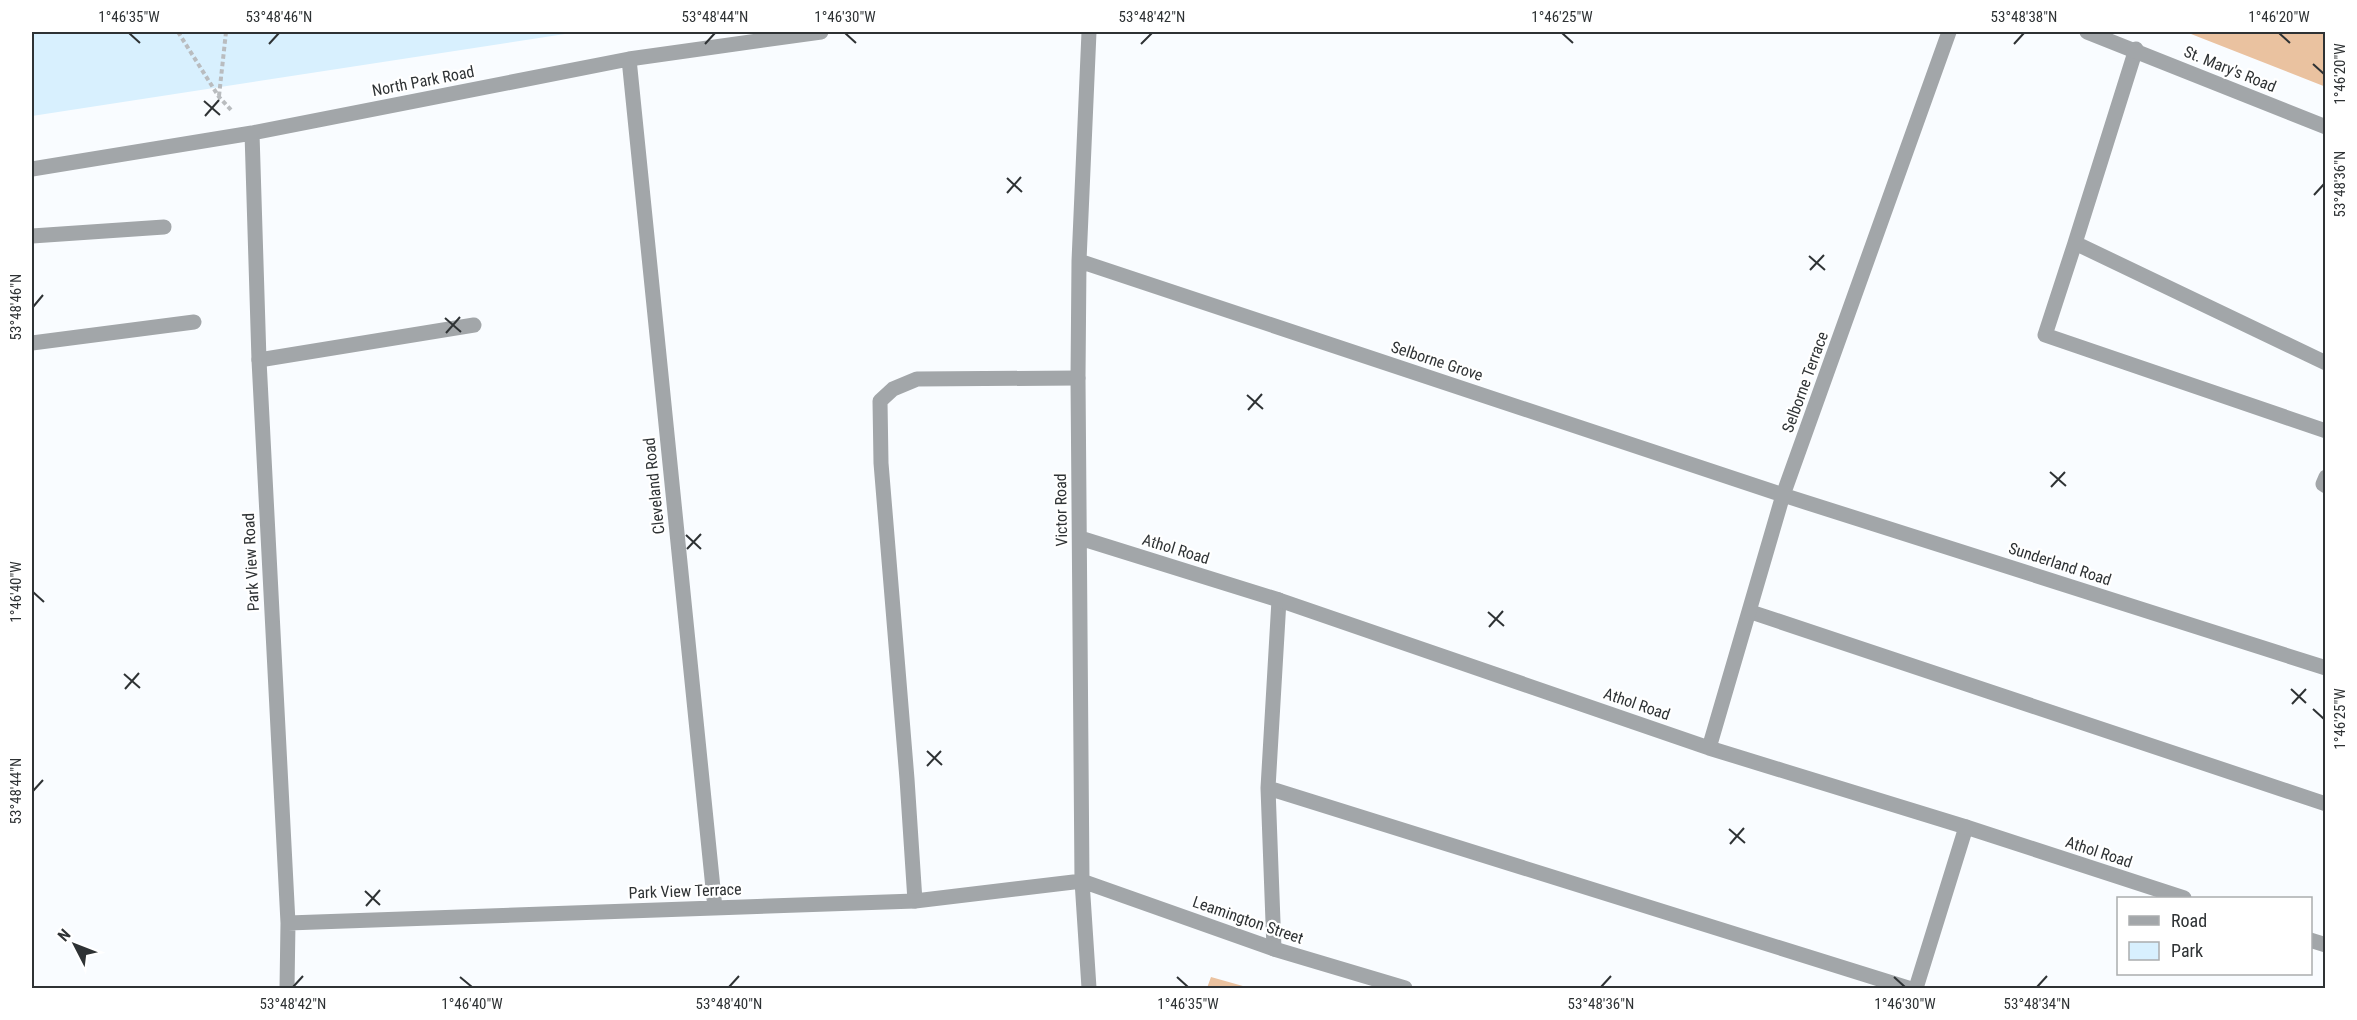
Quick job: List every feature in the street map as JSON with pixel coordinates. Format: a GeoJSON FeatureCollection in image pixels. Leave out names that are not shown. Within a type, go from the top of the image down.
{"type":"FeatureCollection","features":[{"type":"Feature","properties":{"kind":"street","name":"North Park Road"},"geometry":{"type":"LineString","coordinates":[[32,169],[252,133],[629,59],[821,32]]}},
{"type":"Feature","properties":{"kind":"street","name":"Victor Road"},"geometry":{"type":"LineString","coordinates":[[1089,32],[1079,261],[1078,378],[1082,881],[1089,988]]}},
{"type":"Feature","properties":{"kind":"street","name":"Selborne Terrace"},"geometry":{"type":"LineString","coordinates":[[1709,748],[1751,612],[1783,495],[1949,32]]}},
{"type":"Feature","properties":{"kind":"street","name":"St. Mary's Road"},"geometry":{"type":"LineString","coordinates":[[2087,32],[2136,49],[2325,127]]}},
{"type":"Feature","properties":{"kind":"street"},"geometry":{"type":"LineString","coordinates":[[2136,49],[2045,335],[2325,431]]}},
{"type":"Feature","properties":{"kind":"street","name":"Cleveland Road"},"geometry":{"type":"LineString","coordinates":[[629,59],[715,908]]}},
{"type":"Feature","properties":{"kind":"street","name":"Park View Road"},"geometry":{"type":"LineString","coordinates":[[252,133],[259,360],[288,923],[287,988]]}},
{"type":"Feature","properties":{"kind":"street"},"geometry":{"type":"LineString","coordinates":[[32,236],[164,227]]}},
{"type":"Feature","properties":{"kind":"street"},"geometry":{"type":"LineString","coordinates":[[2075,243],[2325,363]]}},
{"type":"Feature","properties":{"kind":"street","name":"Selborne Grove"},"geometry":{"type":"LineString","coordinates":[[1079,261],[1783,495]]}},
{"type":"Feature","properties":{"kind":"street"},"geometry":{"type":"LineString","coordinates":[[32,343],[194,322]]}},
{"type":"Feature","properties":{"kind":"street"},"geometry":{"type":"LineString","coordinates":[[259,360],[474,325]]}},
{"type":"Feature","properties":{"kind":"street"},"geometry":{"type":"LineString","coordinates":[[915,901],[908,779],[881,463],[880,400],[894,389],[917,379],[1078,378]]}},
{"type":"Feature","properties":{"kind":"street"},"geometry":{"type":"LineString","coordinates":[[2325,477],[2323,484],[2325,486]]}},
{"type":"Feature","properties":{"kind":"street","name":"Sunderland Road"},"geometry":{"type":"LineString","coordinates":[[1783,495],[2325,668]]}},
{"type":"Feature","properties":{"kind":"street","name":"Athol Road"},"geometry":{"type":"LineString","coordinates":[[1080,538],[1278,600],[1709,748],[1966,827],[2181,897]]}},
{"type":"Feature","properties":{"kind":"street"},"geometry":{"type":"LineString","coordinates":[[1274,949],[1268,788],[1278,600]]}},
{"type":"Feature","properties":{"kind":"street"},"geometry":{"type":"LineString","coordinates":[[1751,612],[2325,804]]}},
{"type":"Feature","properties":{"kind":"street"},"geometry":{"type":"LineString","coordinates":[[1268,788],[1908,988]]}},
{"type":"Feature","properties":{"kind":"street"},"geometry":{"type":"LineString","coordinates":[[1916,988],[1966,827]]}},
{"type":"Feature","properties":{"kind":"street","name":"Park View Terrace"},"geometry":{"type":"LineString","coordinates":[[288,923],[915,901],[1082,881]]}},
{"type":"Feature","properties":{"kind":"street","name":"Leamington Street"},"geometry":{"type":"LineString","coordinates":[[1082,881],[1274,949],[1405,988]]}},
{"type":"Feature","properties":{"kind":"path"},"geometry":{"type":"LineString","coordinates":[[178,32],[219,97],[252,133]]}},
{"type":"Feature","properties":{"kind":"path"},"geometry":{"type":"LineString","coordinates":[[219,97],[226,32]]}},
{"type":"Feature","properties":{"kind":"green space"},"geometry":{"type":"Polygon","coordinates":[[[32,32],[578,32],[32,116],[32,32]]]}},
{"type":"Feature","properties":{"kind":"building"},"geometry":{"type":"Polygon","coordinates":[[[2192,32],[2326,32],[2326,87],[2191,34],[2192,32]]]}},
{"type":"Feature","properties":{"kind":"building"},"geometry":{"type":"Polygon","coordinates":[[[1211,977],[1250,988],[1207,988],[1211,977]]]}}]}
